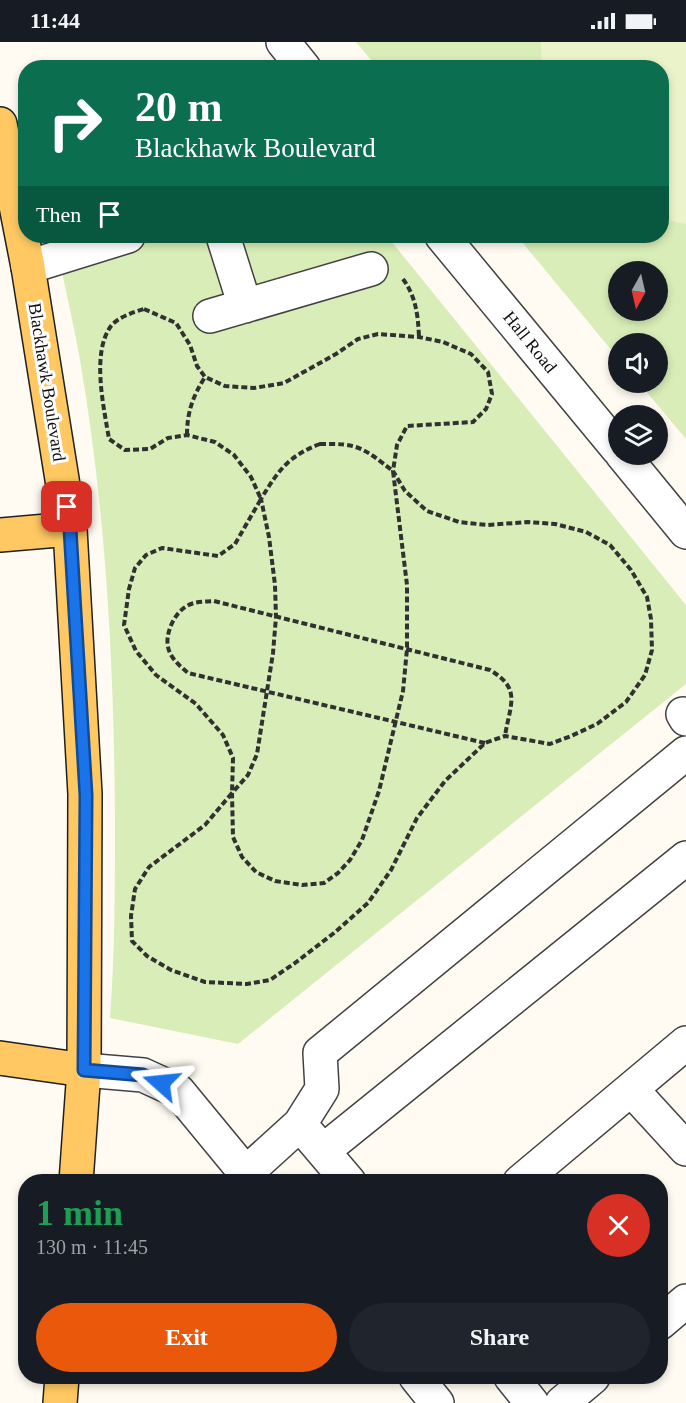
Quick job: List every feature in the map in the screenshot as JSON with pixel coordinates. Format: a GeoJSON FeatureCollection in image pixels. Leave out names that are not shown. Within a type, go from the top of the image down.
{"type":"FeatureCollection","features":[{"type":"Feature","properties":{"kind":"main road","name":"Blackhawk Boulevard"},"geometry":{"type":"LineString","coordinates":[[0,124],[18,216]]}},
{"type":"Feature","properties":{"kind":"main road","name":"Blackhawk Boulevard"},"geometry":{"type":"LineString","coordinates":[[23,243],[70,529],[86,795],[84,1070],[77,1174]]}},
{"type":"Feature","properties":{"kind":"main road"},"geometry":{"type":"LineString","coordinates":[[0,536],[70,529]]}},
{"type":"Feature","properties":{"kind":"main road"},"geometry":{"type":"LineString","coordinates":[[0,1058],[84,1070]]}},
{"type":"Feature","properties":{"kind":"main road"},"geometry":{"type":"LineString","coordinates":[[60,1403],[61,1384]]}},
{"type":"Feature","properties":{"kind":"street"},"geometry":{"type":"LineString","coordinates":[[283,42],[298,60]]}},
{"type":"Feature","properties":{"kind":"street"},"geometry":{"type":"LineString","coordinates":[[28,267],[106,243]]}},
{"type":"Feature","properties":{"kind":"street"},"geometry":{"type":"LineString","coordinates":[[225,243],[245,306]]}},
{"type":"Feature","properties":{"kind":"street","name":"Hall Road"},"geometry":{"type":"LineString","coordinates":[[448,243],[608,437]]}},
{"type":"Feature","properties":{"kind":"street"},"geometry":{"type":"LineString","coordinates":[[210,316],[371,269]]}},
{"type":"Feature","properties":{"kind":"street"},"geometry":{"type":"LineString","coordinates":[[631,465],[686,532]]}},
{"type":"Feature","properties":{"kind":"street"},"geometry":{"type":"LineString","coordinates":[[253,1174],[300,1124],[321,1089],[320,1053],[686,753]]}},
{"type":"Feature","properties":{"kind":"street"},"geometry":{"type":"LineString","coordinates":[[323,1151],[686,858]]}},
{"type":"Feature","properties":{"kind":"street"},"geometry":{"type":"LineString","coordinates":[[530,1174],[686,1043]]}},
{"type":"Feature","properties":{"kind":"street"},"geometry":{"type":"LineString","coordinates":[[84,1070],[143,1075],[178,1091],[247,1174]]}},
{"type":"Feature","properties":{"kind":"street"},"geometry":{"type":"LineString","coordinates":[[631,1089],[686,1149]]}},
{"type":"Feature","properties":{"kind":"street"},"geometry":{"type":"LineString","coordinates":[[300,1124],[342,1174]]}},
{"type":"Feature","properties":{"kind":"street"},"geometry":{"type":"LineString","coordinates":[[668,1316],[686,1301]]}},
{"type":"Feature","properties":{"kind":"street"},"geometry":{"type":"LineString","coordinates":[[422,1384],[437,1403]]}},
{"type":"Feature","properties":{"kind":"street"},"geometry":{"type":"LineString","coordinates":[[517,1384],[532,1403]]}},
{"type":"Feature","properties":{"kind":"street"},"geometry":{"type":"LineString","coordinates":[[562,1403],[585,1384]]}},
{"type":"Feature","properties":{"kind":"path"},"geometry":{"type":"LineString","coordinates":[[371,269],[387,265],[396,270],[409,288],[418,309],[419,337]]}},
{"type":"Feature","properties":{"kind":"path"},"geometry":{"type":"LineString","coordinates":[[205,377],[196,366],[190,345],[176,323],[144,309],[127,315],[111,325],[100,354],[101,391],[109,439],[125,450],[150,448],[168,438],[187,435],[215,442],[234,455],[251,477],[261,499],[275,585],[276,617],[268,693],[257,754],[248,775],[232,793],[206,825],[149,867],[135,889],[131,916],[132,940],[147,956],[171,970],[206,982],[247,984],[270,980],[334,933],[368,903],[392,870],[417,818],[445,781],[485,743],[505,736],[550,744],[597,724],[626,702],[645,675],[652,650],[651,619],[647,597],[631,570],[610,544],[586,532],[555,524],[528,522],[487,525],[459,522],[427,511],[405,491],[393,471],[363,448],[320,444],[299,452],[286,464],[261,499],[235,544],[218,556],[162,548],[146,555],[135,568],[129,589],[124,625],[136,651],[156,675],[196,704],[223,735],[233,758],[232,793],[233,837],[242,857],[256,872],[275,881],[302,885],[324,883],[344,866],[362,840],[379,791],[396,722],[403,691],[407,649],[407,585],[393,471],[397,445],[407,426],[473,422],[486,409],[492,394],[488,372],[471,354],[443,342],[419,337],[378,334],[358,339],[284,383],[254,388],[225,386],[205,377]]}},
{"type":"Feature","properties":{"kind":"path"},"geometry":{"type":"LineString","coordinates":[[187,435],[187,418],[194,395],[205,377]]}},
{"type":"Feature","properties":{"kind":"path"},"geometry":{"type":"LineString","coordinates":[[485,743],[188,673],[177,663],[168,648],[169,631],[177,615],[185,606],[199,602],[214,602],[490,670],[504,679],[510,687],[512,698],[505,736]]}},
{"type":"Feature","properties":{"kind":"green space"},"geometry":{"type":"Polygon","coordinates":[[[356,42],[686,42],[686,439],[668,418],[668,405],[657,405],[647,393],[668,393],[668,333],[608,333],[608,346],[523,243],[669,243],[669,60],[371,60],[356,42]]]}},
{"type":"Feature","properties":{"kind":"green space"},"geometry":{"type":"Polygon","coordinates":[[[541,42],[686,42],[686,224],[669,220],[669,60],[542,60],[541,42]]]}},
{"type":"Feature","properties":{"kind":"green space"},"geometry":{"type":"Polygon","coordinates":[[[106,243],[393,243],[686,605],[686,684],[238,1044],[110,1018],[114,943],[115,818],[113,703],[107,588],[89,417],[78,347],[59,258],[106,243]]]}},
{"type":"Feature","properties":{"kind":"route"},"geometry":{"type":"LineString","coordinates":[[67,507],[86,795],[84,1070],[143,1075],[161,1083]]}}]}
